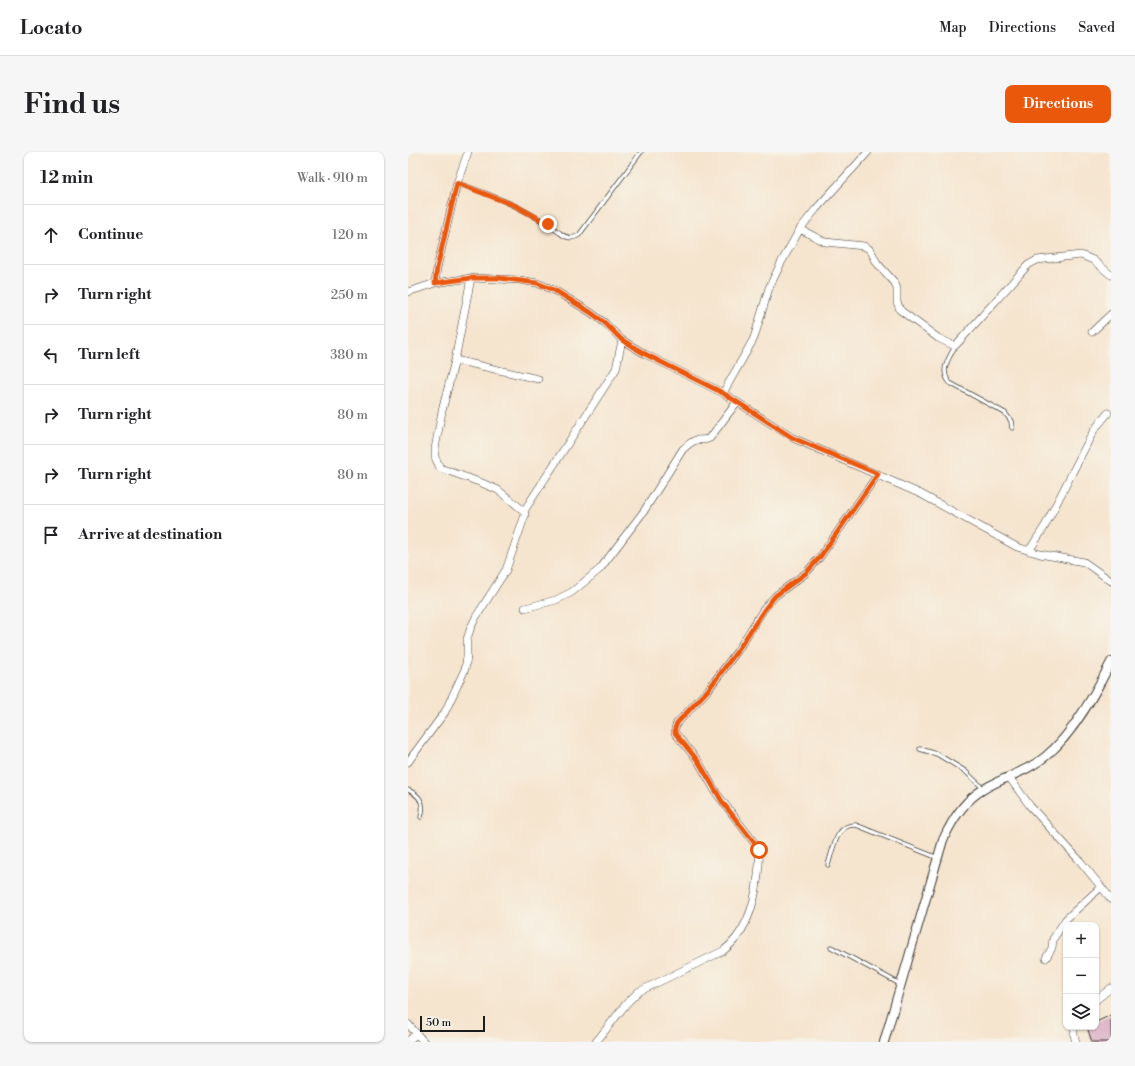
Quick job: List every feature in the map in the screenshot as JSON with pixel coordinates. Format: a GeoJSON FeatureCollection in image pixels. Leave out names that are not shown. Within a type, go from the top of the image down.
{"type":"FeatureCollection","features":[{"type":"Feature","properties":{"kind":"street"},"geometry":{"type":"LineString","coordinates":[[435,283],[437,268],[457,183],[468,152]]}},
{"type":"Feature","properties":{"kind":"street"},"geometry":{"type":"LineString","coordinates":[[723,393],[754,338],[769,288],[780,263],[800,229],[816,208],[868,152]]}},
{"type":"Feature","properties":{"kind":"street"},"geometry":{"type":"LineString","coordinates":[[800,229],[825,242],[864,246],[869,249],[877,262],[895,283],[897,289],[897,302],[900,310],[938,338],[955,346],[1028,264],[1037,260],[1081,255],[1094,260],[1111,275]]}},
{"type":"Feature","properties":{"kind":"street"},"geometry":{"type":"LineString","coordinates":[[408,762],[445,712],[465,669],[467,639],[471,627],[510,563],[526,515],[524,511],[498,490],[440,468],[435,457],[442,411],[455,360],[471,278]]}},
{"type":"Feature","properties":{"kind":"street"},"geometry":{"type":"LineString","coordinates":[[408,292],[435,283],[471,278],[520,280],[543,285],[572,300],[590,312],[605,323],[622,340],[645,354],[723,393],[793,438],[921,494],[1017,547],[1029,552],[1084,562],[1111,581]]}},
{"type":"Feature","properties":{"kind":"street"},"geometry":{"type":"LineString","coordinates":[[1092,332],[1111,314]]}},
{"type":"Feature","properties":{"kind":"street"},"geometry":{"type":"LineString","coordinates":[[524,511],[616,369],[622,340]]}},
{"type":"Feature","properties":{"kind":"street"},"geometry":{"type":"LineString","coordinates":[[455,360],[538,379]]}},
{"type":"Feature","properties":{"kind":"street"},"geometry":{"type":"LineString","coordinates":[[525,608],[556,600],[572,592],[600,569],[644,511],[683,450],[690,443],[696,440],[705,441],[710,438],[738,402]]}},
{"type":"Feature","properties":{"kind":"street"},"geometry":{"type":"LineString","coordinates":[[1029,552],[1045,526],[1094,430],[1108,412]]}},
{"type":"Feature","properties":{"kind":"street"},"geometry":{"type":"LineString","coordinates":[[596,1042],[626,1004],[638,992],[722,951],[731,945],[753,908],[760,858],[759,850],[717,794],[698,761],[675,733],[675,728],[677,723],[708,690],[738,650],[775,596],[806,573],[820,557],[878,474]]}},
{"type":"Feature","properties":{"kind":"street"},"geometry":{"type":"LineString","coordinates":[[884,1042],[943,840],[954,819],[960,809],[971,798],[984,789],[1032,766],[1045,757],[1064,738],[1102,681],[1111,662]]}},
{"type":"Feature","properties":{"kind":"street"},"geometry":{"type":"LineString","coordinates":[[1009,777],[1030,806],[1080,861],[1111,899]]}},
{"type":"Feature","properties":{"kind":"street"},"geometry":{"type":"LineString","coordinates":[[1046,958],[1052,948],[1053,939],[1066,918],[1101,887]]}},
{"type":"Feature","properties":{"kind":"street"},"geometry":{"type":"LineString","coordinates":[[1099,998],[1111,988]]}},
{"type":"Feature","properties":{"kind":"street"},"geometry":{"type":"LineString","coordinates":[[408,1024],[424,1042]]}},
{"type":"Feature","properties":{"kind":"street"},"geometry":{"type":"LineString","coordinates":[[1074,1030],[1076,1042]]}},
{"type":"Feature","properties":{"kind":"street"},"geometry":{"type":"LineString","coordinates":[[408,1042],[416,1033]]}},
{"type":"Feature","properties":{"kind":"lane"},"geometry":{"type":"LineString","coordinates":[[457,183],[516,206],[548,224],[564,236],[571,238],[579,235],[641,152]]}},
{"type":"Feature","properties":{"kind":"lane"},"geometry":{"type":"LineString","coordinates":[[955,346],[945,368],[944,374],[946,378],[950,383],[1005,413],[1011,421],[1012,428]]}},
{"type":"Feature","properties":{"kind":"lane"},"geometry":{"type":"LineString","coordinates":[[920,749],[936,754],[951,762],[965,771],[984,789]]}},
{"type":"Feature","properties":{"kind":"lane"},"geometry":{"type":"LineString","coordinates":[[408,790],[416,795],[422,802],[423,810],[421,816]]}},
{"type":"Feature","properties":{"kind":"lane"},"geometry":{"type":"LineString","coordinates":[[828,865],[839,833],[846,826],[850,825],[856,825],[938,858]]}},
{"type":"Feature","properties":{"kind":"lane"},"geometry":{"type":"LineString","coordinates":[[831,948],[900,984]]}},
{"type":"Feature","properties":{"kind":"building"},"geometry":{"type":"Polygon","coordinates":[[[1111,1015],[1111,1042],[1092,1042],[1088,1030],[1099,1030],[1099,1021],[1111,1015]]]}},
{"type":"Feature","properties":{"kind":"route"},"geometry":{"type":"LineString","coordinates":[[548,224],[516,206],[486,193],[457,183],[437,268],[435,283],[471,278],[499,278],[537,283],[554,290],[590,312],[605,323],[622,340],[645,354],[723,393],[793,438],[878,474],[820,557],[806,573],[775,596],[738,650],[708,690],[677,723],[675,728],[675,733],[678,738],[698,761],[723,803],[759,850]]}}]}
